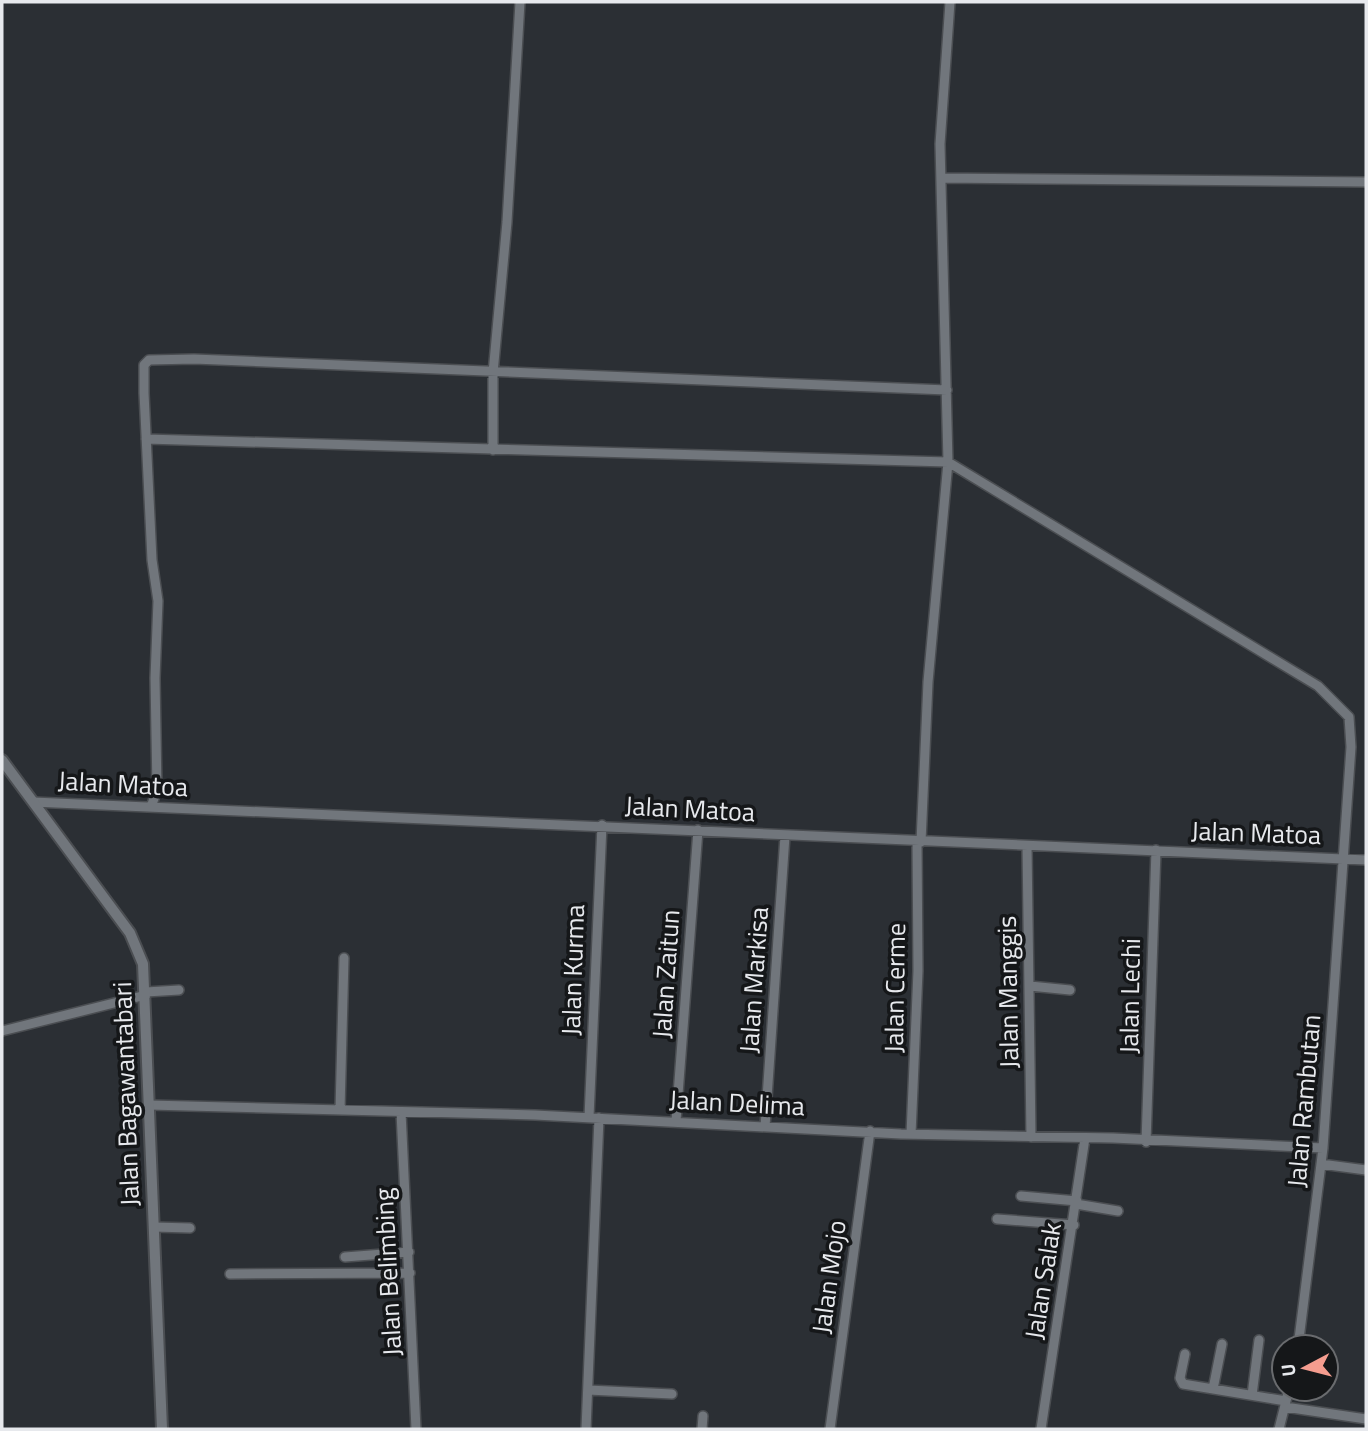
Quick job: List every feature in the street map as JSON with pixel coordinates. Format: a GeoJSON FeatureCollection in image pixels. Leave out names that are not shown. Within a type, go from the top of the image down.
{"type":"FeatureCollection","features":[{"type":"Feature","properties":{"kind":"street"},"geometry":{"type":"LineString","coordinates":[[493,450],[493,373],[507,222],[520,2]]}},
{"type":"Feature","properties":{"kind":"street","name":"Jalan Cerme"},"geometry":{"type":"LineString","coordinates":[[911,1134],[918,971],[919,842],[928,682],[948,462],[941,178],[950,2]]}},
{"type":"Feature","properties":{"kind":"street"},"geometry":{"type":"LineString","coordinates":[[941,178],[1366,181]]}},
{"type":"Feature","properties":{"kind":"street"},"geometry":{"type":"LineString","coordinates":[[151,807],[157,790],[155,678],[158,601],[152,560],[144,393],[144,365],[149,360],[194,359],[947,390]]}},
{"type":"Feature","properties":{"kind":"street"},"geometry":{"type":"LineString","coordinates":[[146,439],[948,462]]}},
{"type":"Feature","properties":{"kind":"street","name":"Jalan Rambutan"},"geometry":{"type":"LineString","coordinates":[[948,462],[1267,654],[1335,701],[1349,717],[1352,725],[1323,1148],[1300,1333]]}},
{"type":"Feature","properties":{"kind":"street","name":"Jalan Bagawantabari"},"geometry":{"type":"LineString","coordinates":[[2,760],[130,933],[143,964],[162,1429]]}},
{"type":"Feature","properties":{"kind":"street","name":"Jalan Matoa"},"geometry":{"type":"LineString","coordinates":[[33,802],[1366,860]]}},
{"type":"Feature","properties":{"kind":"street","name":"Jalan Kurma"},"geometry":{"type":"LineString","coordinates":[[586,1429],[602,825]]}},
{"type":"Feature","properties":{"kind":"street","name":"Jalan Zaitun"},"geometry":{"type":"LineString","coordinates":[[676,1121],[698,830]]}},
{"type":"Feature","properties":{"kind":"street","name":"Jalan Markisa"},"geometry":{"type":"LineString","coordinates":[[765,1126],[785,836]]}},
{"type":"Feature","properties":{"kind":"street","name":"Jalan Manggis"},"geometry":{"type":"LineString","coordinates":[[1027,846],[1031,1137]]}},
{"type":"Feature","properties":{"kind":"street","name":"Jalan Lechi"},"geometry":{"type":"LineString","coordinates":[[1146,1142],[1156,850]]}},
{"type":"Feature","properties":{"kind":"street"},"geometry":{"type":"LineString","coordinates":[[340,1110],[344,958]]}},
{"type":"Feature","properties":{"kind":"street"},"geometry":{"type":"LineString","coordinates":[[1030,986],[1070,990]]}},
{"type":"Feature","properties":{"kind":"street"},"geometry":{"type":"LineString","coordinates":[[2,1031],[146,994],[179,990]]}},
{"type":"Feature","properties":{"kind":"street","name":"Jalan Delima"},"geometry":{"type":"LineString","coordinates":[[149,1105],[594,1117],[911,1134],[1323,1148]]}},
{"type":"Feature","properties":{"kind":"street","name":"Jalan Belimbing"},"geometry":{"type":"LineString","coordinates":[[401,1112],[416,1429]]}},
{"type":"Feature","properties":{"kind":"street","name":"Jalan Mojo"},"geometry":{"type":"LineString","coordinates":[[830,1429],[870,1131]]}},
{"type":"Feature","properties":{"kind":"street","name":"Jalan Salak"},"geometry":{"type":"LineString","coordinates":[[1041,1429],[1085,1139]]}},
{"type":"Feature","properties":{"kind":"street"},"geometry":{"type":"LineString","coordinates":[[1321,1164],[1366,1170]]}},
{"type":"Feature","properties":{"kind":"street"},"geometry":{"type":"LineString","coordinates":[[1021,1196],[1118,1211]]}},
{"type":"Feature","properties":{"kind":"street"},"geometry":{"type":"LineString","coordinates":[[997,1219],[1073,1225]]}},
{"type":"Feature","properties":{"kind":"street"},"geometry":{"type":"LineString","coordinates":[[154,1227],[190,1228]]}},
{"type":"Feature","properties":{"kind":"street"},"geometry":{"type":"LineString","coordinates":[[345,1257],[409,1252]]}},
{"type":"Feature","properties":{"kind":"street"},"geometry":{"type":"LineString","coordinates":[[230,1274],[410,1273]]}},
{"type":"Feature","properties":{"kind":"street"},"geometry":{"type":"LineString","coordinates":[[1252,1395],[1259,1340]]}},
{"type":"Feature","properties":{"kind":"street"},"geometry":{"type":"LineString","coordinates":[[1213,1389],[1222,1344]]}},
{"type":"Feature","properties":{"kind":"street"},"geometry":{"type":"LineString","coordinates":[[1185,1354],[1181,1383],[1366,1419]]}},
{"type":"Feature","properties":{"kind":"street"},"geometry":{"type":"LineString","coordinates":[[588,1390],[672,1394]]}},
{"type":"Feature","properties":{"kind":"street"},"geometry":{"type":"LineString","coordinates":[[1279,1429],[1285,1404]]}},
{"type":"Feature","properties":{"kind":"street"},"geometry":{"type":"LineString","coordinates":[[702,1429],[703,1416]]}}]}
